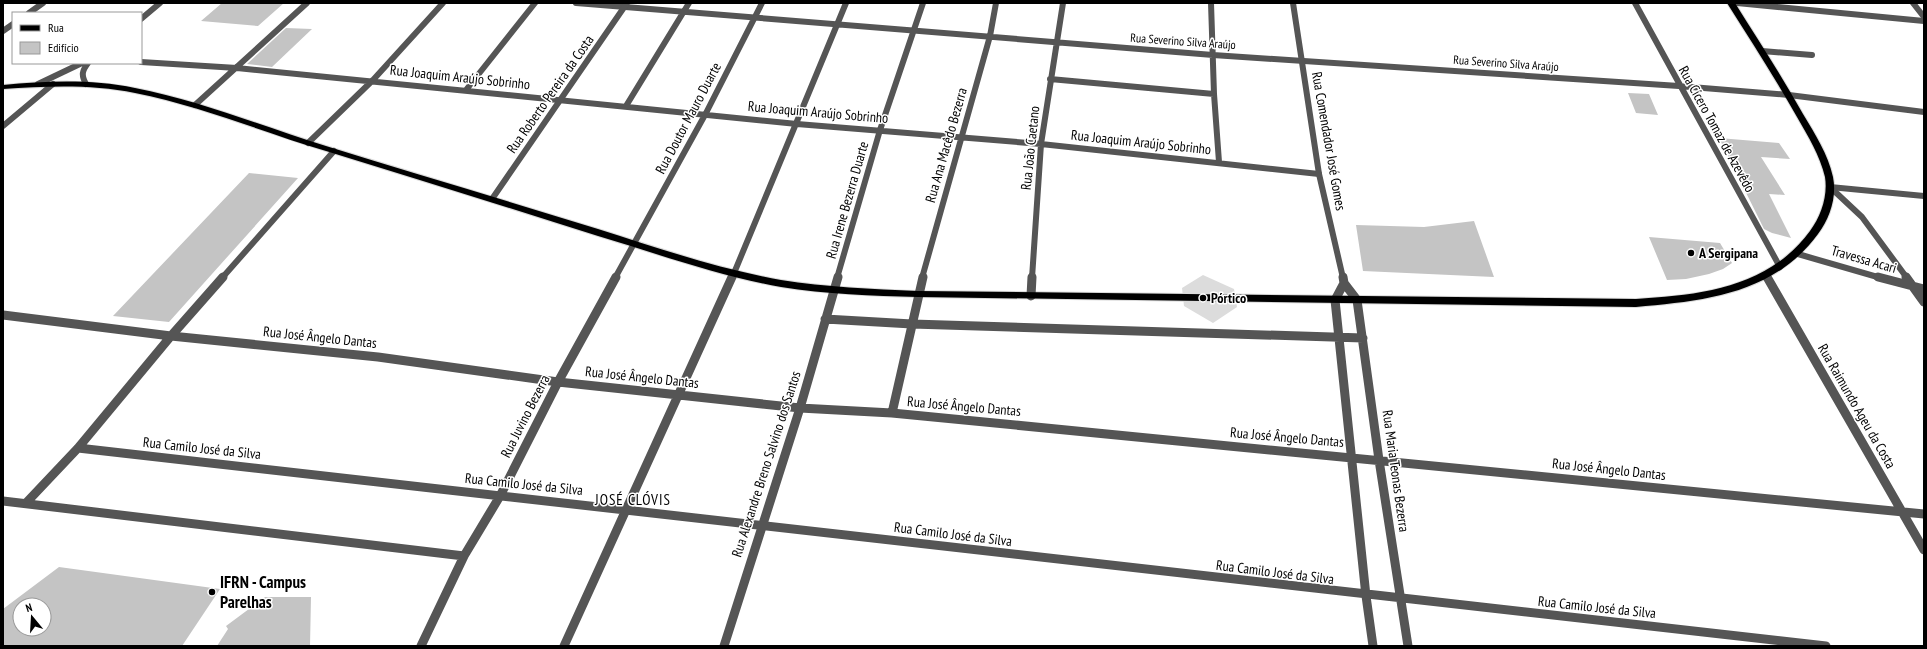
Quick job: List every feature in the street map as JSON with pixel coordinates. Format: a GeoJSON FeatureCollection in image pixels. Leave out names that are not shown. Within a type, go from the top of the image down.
{"type":"FeatureCollection","features":[{"type":"Feature","properties":{"kind":"main road"},"geometry":{"type":"LineString","coordinates":[[3,87],[38,84],[86,84],[134,90],[195,105],[308,143],[635,243],[734,273],[780,283],[833,290],[918,294],[1636,303],[1678,300],[1720,292],[1766,276],[1798,254],[1814,234],[1823,217],[1830,186],[1818,147],[1789,95],[1731,3]]}},
{"type":"Feature","properties":{"kind":"street"},"geometry":{"type":"LineString","coordinates":[[30,12],[43,3]]}},
{"type":"Feature","properties":{"kind":"street"},"geometry":{"type":"LineString","coordinates":[[142,18],[160,3]]}},
{"type":"Feature","properties":{"kind":"street"},"geometry":{"type":"LineString","coordinates":[[195,105],[307,3]]}},
{"type":"Feature","properties":{"kind":"street"},"geometry":{"type":"LineString","coordinates":[[308,143],[373,80],[443,3]]}},
{"type":"Feature","properties":{"kind":"street"},"geometry":{"type":"LineString","coordinates":[[466,90],[535,3]]}},
{"type":"Feature","properties":{"kind":"street","name":"Rua Severino Silva Araújo"},"geometry":{"type":"LineString","coordinates":[[576,3],[626,5],[683,12],[1213,55],[1679,86],[1789,95],[1924,112]]}},
{"type":"Feature","properties":{"kind":"street"},"geometry":{"type":"LineString","coordinates":[[626,106],[689,3]]}},
{"type":"Feature","properties":{"kind":"street","name":"Rua Doutor Mauro Duarte"},"geometry":{"type":"LineString","coordinates":[[635,243],[706,113],[762,3]]}},
{"type":"Feature","properties":{"kind":"street"},"geometry":{"type":"LineString","coordinates":[[564,646],[734,273],[846,3]]}},
{"type":"Feature","properties":{"kind":"street","name":"Rua Irene Bezerra Duarte"},"geometry":{"type":"LineString","coordinates":[[833,290],[880,130],[923,3]]}},
{"type":"Feature","properties":{"kind":"street","name":"Rua Ana Macêdo Bezerra"},"geometry":{"type":"LineString","coordinates":[[892,413],[918,294],[990,36],[996,3]]}},
{"type":"Feature","properties":{"kind":"street","name":"Rua João Caetano"},"geometry":{"type":"LineString","coordinates":[[1031,296],[1041,144],[1063,3]]}},
{"type":"Feature","properties":{"kind":"street"},"geometry":{"type":"LineString","coordinates":[[1210,3],[1219,162]]}},
{"type":"Feature","properties":{"kind":"street","name":"Rua Comendador José Gomes"},"geometry":{"type":"LineString","coordinates":[[1293,3],[1319,174],[1344,284],[1357,300]]}},
{"type":"Feature","properties":{"kind":"street","name":"Rua Cícero Tomaz de Azevêdo"},"geometry":{"type":"LineString","coordinates":[[1635,3],[1679,86],[1780,267]]}},
{"type":"Feature","properties":{"kind":"street"},"geometry":{"type":"LineString","coordinates":[[1737,3],[1924,21]]}},
{"type":"Feature","properties":{"kind":"street"},"geometry":{"type":"LineString","coordinates":[[1913,3],[1924,17]]}},
{"type":"Feature","properties":{"kind":"street","name":"Rua Roberto Pereira da Costa"},"geometry":{"type":"LineString","coordinates":[[492,199],[626,5]]}},
{"type":"Feature","properties":{"kind":"street"},"geometry":{"type":"LineString","coordinates":[[3,31],[12,25]]}},
{"type":"Feature","properties":{"kind":"street"},"geometry":{"type":"LineString","coordinates":[[1762,51],[1812,55]]}},
{"type":"Feature","properties":{"kind":"street","name":"Rua Joaquim Araújo Sobrinho"},"geometry":{"type":"LineString","coordinates":[[142,62],[237,68],[373,80],[706,113],[797,124],[961,136],[1219,162],[1319,174]]}},
{"type":"Feature","properties":{"kind":"street"},"geometry":{"type":"LineString","coordinates":[[38,84],[80,64]]}},
{"type":"Feature","properties":{"kind":"street"},"geometry":{"type":"LineString","coordinates":[[86,84],[82,77],[82,72],[87,64]]}},
{"type":"Feature","properties":{"kind":"street"},"geometry":{"type":"LineString","coordinates":[[1050,79],[1214,94]]}},
{"type":"Feature","properties":{"kind":"street"},"geometry":{"type":"LineString","coordinates":[[3,126],[53,84]]}},
{"type":"Feature","properties":{"kind":"street"},"geometry":{"type":"LineString","coordinates":[[26,504],[78,448],[171,336],[334,151]]}},
{"type":"Feature","properties":{"kind":"street"},"geometry":{"type":"LineString","coordinates":[[1830,186],[1924,196]]}},
{"type":"Feature","properties":{"kind":"street"},"geometry":{"type":"LineString","coordinates":[[1830,186],[1862,217],[1924,302]]}},
{"type":"Feature","properties":{"kind":"street","name":"Rua Juvino Bezerra"},"geometry":{"type":"LineString","coordinates":[[421,646],[464,556],[500,496],[558,382],[635,243]]}},
{"type":"Feature","properties":{"kind":"street","name":"Travessa Acari"},"geometry":{"type":"LineString","coordinates":[[1798,254],[1915,288],[1924,289]]}},
{"type":"Feature","properties":{"kind":"street","name":"Rua Raimundo Ageu da Costa"},"geometry":{"type":"LineString","coordinates":[[1766,276],[1904,512],[1924,550]]}},
{"type":"Feature","properties":{"kind":"street"},"geometry":{"type":"LineString","coordinates":[[1344,284],[1335,300],[1366,596],[1373,646]]}},
{"type":"Feature","properties":{"kind":"street","name":"Rua Alexandre Breno Salvino dos Santos"},"geometry":{"type":"LineString","coordinates":[[724,646],[800,408],[833,290]]}},
{"type":"Feature","properties":{"kind":"street","name":"Rua Maria Teonas Bezerra"},"geometry":{"type":"LineString","coordinates":[[1357,300],[1379,460],[1408,646]]}},
{"type":"Feature","properties":{"kind":"street","name":"Rua José Ângelo Dantas"},"geometry":{"type":"LineString","coordinates":[[3,315],[171,336],[378,357],[558,382],[800,408],[892,413],[1924,514]]}},
{"type":"Feature","properties":{"kind":"street"},"geometry":{"type":"LineString","coordinates":[[825,319],[912,324],[1363,338]]}},
{"type":"Feature","properties":{"kind":"street","name":"Rua Camilo José da Silva"},"geometry":{"type":"LineString","coordinates":[[78,448],[626,509],[1401,600],[1826,646]]}},
{"type":"Feature","properties":{"kind":"street"},"geometry":{"type":"LineString","coordinates":[[3,501],[464,556]]}},
{"type":"Feature","properties":{"kind":"shaded area"},"geometry":{"type":"Polygon","coordinates":[[[1203,275],[1234,289],[1237,307],[1213,323],[1184,306],[1182,288],[1203,275]]]}},
{"type":"Feature","properties":{"kind":"building"},"geometry":{"type":"Polygon","coordinates":[[[222,3],[284,3],[258,26],[201,21],[222,3]]]}},
{"type":"Feature","properties":{"kind":"building"},"geometry":{"type":"Polygon","coordinates":[[[286,28],[312,29],[272,67],[247,64],[286,28]]]}},
{"type":"Feature","properties":{"kind":"building"},"geometry":{"type":"Polygon","coordinates":[[[1628,93],[1649,94],[1658,115],[1636,113],[1628,93]]]}},
{"type":"Feature","properties":{"kind":"building"},"geometry":{"type":"Polygon","coordinates":[[[1719,138],[1779,143],[1790,159],[1761,157],[1785,195],[1769,194],[1791,238],[1772,233],[1764,229],[1719,138]]]}},
{"type":"Feature","properties":{"kind":"building"},"geometry":{"type":"Polygon","coordinates":[[[249,173],[298,178],[169,322],[113,316],[249,173]]]}},
{"type":"Feature","properties":{"kind":"building"},"geometry":{"type":"Polygon","coordinates":[[[1474,221],[1494,277],[1363,271],[1356,225],[1424,227],[1474,221]]]}},
{"type":"Feature","properties":{"kind":"building","name":"A Sergipana"},"geometry":{"type":"Polygon","coordinates":[[[1649,237],[1720,243],[1732,263],[1723,269],[1709,274],[1686,279],[1667,280],[1649,237]]]}},
{"type":"Feature","properties":{"kind":"building"},"geometry":{"type":"Polygon","coordinates":[[[59,567],[220,589],[182,646],[3,646],[3,609],[12,602],[12,637],[52,637],[52,597],[19,597],[59,567]]]}},
{"type":"Feature","properties":{"kind":"building"},"geometry":{"type":"Polygon","coordinates":[[[265,597],[311,597],[310,646],[217,646],[228,629],[226,626],[265,597]]]}},
{"type":"Feature","properties":{"kind":"place","name":"A Sergipana"},"geometry":{"type":"Point","coordinates":[1691,253]}},
{"type":"Feature","properties":{"kind":"place","name":"Pórtico"},"geometry":{"type":"Point","coordinates":[1203,298]}},
{"type":"Feature","properties":{"kind":"place","name":"IFRN - Campus Parelhas"},"geometry":{"type":"Point","coordinates":[212,592]}},
{"type":"Feature","properties":{"kind":"district","name":"JOSÉ CLÓVIS"},"geometry":{"type":"Point","coordinates":[633,499]}}]}
